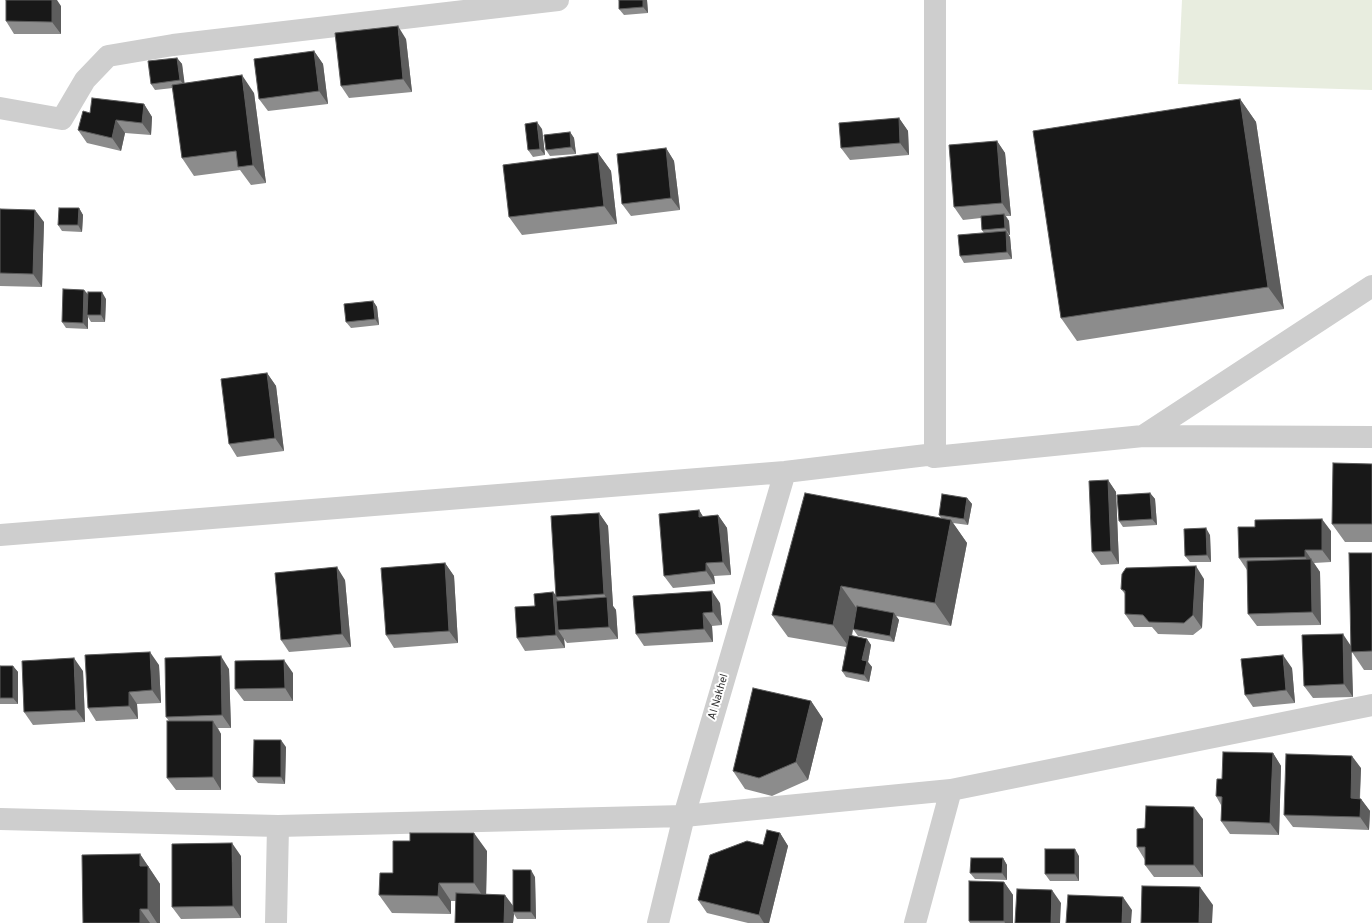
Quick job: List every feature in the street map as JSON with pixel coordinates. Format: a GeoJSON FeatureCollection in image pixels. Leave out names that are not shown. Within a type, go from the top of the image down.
{"type":"FeatureCollection","features":[{"type":"Feature","properties":{"kind":"street"},"geometry":{"type":"LineString","coordinates":[[0,108],[62,119],[85,80],[108,56],[173,45],[558,0]]}},
{"type":"Feature","properties":{"kind":"street"},"geometry":{"type":"LineString","coordinates":[[935,0],[934,457],[1143,436],[1372,437]]}},
{"type":"Feature","properties":{"kind":"street"},"geometry":{"type":"LineString","coordinates":[[1143,436],[1372,286]]}},
{"type":"Feature","properties":{"kind":"street"},"geometry":{"type":"LineString","coordinates":[[0,535],[785,472],[935,454]]}},
{"type":"Feature","properties":{"kind":"street","name":"Al Nakhel"},"geometry":{"type":"LineString","coordinates":[[658,923],[684,816],[785,472]]}},
{"type":"Feature","properties":{"kind":"street"},"geometry":{"type":"LineString","coordinates":[[0,819],[278,826],[684,816],[951,790],[1372,705]]}},
{"type":"Feature","properties":{"kind":"street"},"geometry":{"type":"LineString","coordinates":[[915,923],[951,790]]}},
{"type":"Feature","properties":{"kind":"street"},"geometry":{"type":"LineString","coordinates":[[276,923],[278,826]]}},
{"type":"Feature","properties":{"kind":"shaded area"},"geometry":{"type":"Polygon","coordinates":[[[1182,0],[1372,0],[1372,90],[1178,84],[1182,0]]]}},
{"type":"Feature","properties":{"kind":"building"},"geometry":{"type":"Polygon","coordinates":[[[6,0],[52,0],[52,22],[6,21],[6,0]]]}},
{"type":"Feature","properties":{"kind":"building"},"geometry":{"type":"Polygon","coordinates":[[[619,0],[643,0],[643,7],[619,9],[619,0]]]}},
{"type":"Feature","properties":{"kind":"building"},"geometry":{"type":"Polygon","coordinates":[[[398,26],[403,79],[341,86],[335,33],[398,26]]]}},
{"type":"Feature","properties":{"kind":"building"},"geometry":{"type":"Polygon","coordinates":[[[314,51],[319,91],[259,99],[254,59],[314,51]]]}},
{"type":"Feature","properties":{"kind":"building"},"geometry":{"type":"Polygon","coordinates":[[[177,58],[180,80],[151,84],[148,61],[177,58]]]}},
{"type":"Feature","properties":{"kind":"building"},"geometry":{"type":"Polygon","coordinates":[[[242,75],[253,165],[238,167],[236,151],[182,158],[172,85],[242,75]]]}},
{"type":"Feature","properties":{"kind":"building"},"geometry":{"type":"Polygon","coordinates":[[[92,98],[144,104],[142,123],[116,120],[112,138],[78,130],[83,111],[90,113],[92,98]]]}},
{"type":"Feature","properties":{"kind":"building"},"geometry":{"type":"Polygon","coordinates":[[[1240,99],[1268,287],[1061,318],[1033,131],[1240,99]]]}},
{"type":"Feature","properties":{"kind":"building"},"geometry":{"type":"Polygon","coordinates":[[[899,118],[900,143],[841,148],[839,123],[899,118]]]}},
{"type":"Feature","properties":{"kind":"building"},"geometry":{"type":"Polygon","coordinates":[[[537,122],[540,149],[528,150],[525,124],[537,122]]]}},
{"type":"Feature","properties":{"kind":"building"},"geometry":{"type":"Polygon","coordinates":[[[570,132],[571,147],[546,150],[544,135],[570,132]]]}},
{"type":"Feature","properties":{"kind":"building"},"geometry":{"type":"Polygon","coordinates":[[[997,141],[1002,203],[954,207],[949,145],[997,141]]]}},
{"type":"Feature","properties":{"kind":"building"},"geometry":{"type":"Polygon","coordinates":[[[666,148],[671,198],[622,204],[617,154],[666,148]]]}},
{"type":"Feature","properties":{"kind":"building"},"geometry":{"type":"Polygon","coordinates":[[[598,153],[604,206],[509,217],[503,165],[598,153]]]}},
{"type":"Feature","properties":{"kind":"building"},"geometry":{"type":"Polygon","coordinates":[[[59,208],[79,208],[78,225],[58,225],[59,208]]]}},
{"type":"Feature","properties":{"kind":"building"},"geometry":{"type":"Polygon","coordinates":[[[0,209],[35,210],[33,274],[0,273],[0,209]]]}},
{"type":"Feature","properties":{"kind":"building"},"geometry":{"type":"Polygon","coordinates":[[[1004,214],[1005,228],[982,230],[981,216],[1004,214]]]}},
{"type":"Feature","properties":{"kind":"building"},"geometry":{"type":"Polygon","coordinates":[[[1006,231],[1007,252],[960,256],[958,235],[1006,231]]]}},
{"type":"Feature","properties":{"kind":"building"},"geometry":{"type":"Polygon","coordinates":[[[63,289],[84,290],[83,323],[62,322],[63,289]]]}},
{"type":"Feature","properties":{"kind":"building"},"geometry":{"type":"Polygon","coordinates":[[[88,292],[102,292],[101,315],[87,315],[88,292]]]}},
{"type":"Feature","properties":{"kind":"building"},"geometry":{"type":"Polygon","coordinates":[[[373,301],[375,319],[346,322],[344,304],[373,301]]]}},
{"type":"Feature","properties":{"kind":"building"},"geometry":{"type":"Polygon","coordinates":[[[267,373],[275,438],[229,444],[221,379],[267,373]]]}},
{"type":"Feature","properties":{"kind":"building"},"geometry":{"type":"Polygon","coordinates":[[[1333,463],[1372,464],[1372,524],[1332,524],[1333,463]]]}},
{"type":"Feature","properties":{"kind":"building"},"geometry":{"type":"Polygon","coordinates":[[[1108,480],[1111,551],[1092,552],[1089,481],[1108,480]]]}},
{"type":"Feature","properties":{"kind":"building"},"geometry":{"type":"Polygon","coordinates":[[[805,493],[951,520],[935,603],[841,586],[833,625],[772,615],[805,493]]]}},
{"type":"Feature","properties":{"kind":"building"},"geometry":{"type":"Polygon","coordinates":[[[1150,493],[1152,519],[1119,521],[1117,495],[1150,493]]]}},
{"type":"Feature","properties":{"kind":"building"},"geometry":{"type":"Polygon","coordinates":[[[942,494],[967,498],[964,519],[939,515],[942,494]]]}},
{"type":"Feature","properties":{"kind":"building"},"geometry":{"type":"Polygon","coordinates":[[[699,510],[699,517],[718,515],[723,562],[706,563],[706,571],[664,576],[659,514],[699,510]]]}},
{"type":"Feature","properties":{"kind":"building"},"geometry":{"type":"Polygon","coordinates":[[[599,513],[604,594],[556,597],[551,516],[599,513]]]}},
{"type":"Feature","properties":{"kind":"building"},"geometry":{"type":"Polygon","coordinates":[[[1322,519],[1322,550],[1305,550],[1305,557],[1239,558],[1238,527],[1255,527],[1255,520],[1322,519]]]}},
{"type":"Feature","properties":{"kind":"building"},"geometry":{"type":"Polygon","coordinates":[[[1206,528],[1207,555],[1185,556],[1184,529],[1206,528]]]}},
{"type":"Feature","properties":{"kind":"building"},"geometry":{"type":"Polygon","coordinates":[[[1349,553],[1372,553],[1372,651],[1351,652],[1349,553]]]}},
{"type":"Feature","properties":{"kind":"building"},"geometry":{"type":"Polygon","coordinates":[[[1311,559],[1312,612],[1248,614],[1247,561],[1311,559]]]}},
{"type":"Feature","properties":{"kind":"building"},"geometry":{"type":"Polygon","coordinates":[[[445,563],[449,631],[386,635],[381,568],[445,563]]]}},
{"type":"Feature","properties":{"kind":"building"},"geometry":{"type":"Polygon","coordinates":[[[1196,566],[1193,615],[1184,623],[1149,622],[1143,615],[1125,614],[1125,591],[1121,589],[1122,574],[1126,568],[1196,566]]]}},
{"type":"Feature","properties":{"kind":"building"},"geometry":{"type":"Polygon","coordinates":[[[337,567],[342,634],[281,640],[275,573],[337,567]]]}},
{"type":"Feature","properties":{"kind":"building"},"geometry":{"type":"Polygon","coordinates":[[[712,591],[713,612],[703,613],[704,629],[636,634],[633,596],[712,591]]]}},
{"type":"Feature","properties":{"kind":"building"},"geometry":{"type":"Polygon","coordinates":[[[553,592],[556,635],[517,638],[515,607],[535,606],[534,594],[553,592]]]}},
{"type":"Feature","properties":{"kind":"building"},"geometry":{"type":"Polygon","coordinates":[[[607,597],[609,627],[558,630],[556,601],[607,597]]]}},
{"type":"Feature","properties":{"kind":"building"},"geometry":{"type":"Polygon","coordinates":[[[857,606],[894,613],[890,636],[853,629],[857,606]]]}},
{"type":"Feature","properties":{"kind":"building"},"geometry":{"type":"Polygon","coordinates":[[[1343,634],[1344,684],[1304,686],[1302,635],[1343,634]]]}},
{"type":"Feature","properties":{"kind":"building"},"geometry":{"type":"Polygon","coordinates":[[[849,635],[867,639],[862,660],[867,661],[864,675],[842,671],[849,635]]]}},
{"type":"Feature","properties":{"kind":"building"},"geometry":{"type":"Polygon","coordinates":[[[150,652],[152,690],[129,692],[129,706],[88,708],[85,655],[150,652]]]}},
{"type":"Feature","properties":{"kind":"building"},"geometry":{"type":"Polygon","coordinates":[[[1283,655],[1286,690],[1245,695],[1241,659],[1283,655]]]}},
{"type":"Feature","properties":{"kind":"building"},"geometry":{"type":"Polygon","coordinates":[[[221,656],[222,715],[166,717],[165,658],[221,656]]]}},
{"type":"Feature","properties":{"kind":"building"},"geometry":{"type":"Polygon","coordinates":[[[74,658],[76,710],[24,712],[22,661],[74,658]]]}},
{"type":"Feature","properties":{"kind":"building"},"geometry":{"type":"Polygon","coordinates":[[[284,660],[285,688],[235,689],[235,661],[284,660]]]}},
{"type":"Feature","properties":{"kind":"building"},"geometry":{"type":"Polygon","coordinates":[[[0,666],[13,666],[13,698],[0,698],[0,666]]]}},
{"type":"Feature","properties":{"kind":"building"},"geometry":{"type":"Polygon","coordinates":[[[753,688],[811,701],[796,762],[759,778],[733,771],[753,688]]]}},
{"type":"Feature","properties":{"kind":"building"},"geometry":{"type":"Polygon","coordinates":[[[167,721],[213,721],[213,777],[167,778],[167,721]]]}},
{"type":"Feature","properties":{"kind":"building"},"geometry":{"type":"Polygon","coordinates":[[[254,740],[281,740],[281,777],[253,777],[254,740]]]}},
{"type":"Feature","properties":{"kind":"building"},"geometry":{"type":"Polygon","coordinates":[[[1223,752],[1273,753],[1270,823],[1221,821],[1222,797],[1216,796],[1217,779],[1222,779],[1223,752]]]}},
{"type":"Feature","properties":{"kind":"building"},"geometry":{"type":"Polygon","coordinates":[[[1286,754],[1352,756],[1351,798],[1361,799],[1360,817],[1284,815],[1286,754]]]}},
{"type":"Feature","properties":{"kind":"building"},"geometry":{"type":"Polygon","coordinates":[[[1146,806],[1194,807],[1194,865],[1145,865],[1145,847],[1137,847],[1137,829],[1145,828],[1146,806]]]}},
{"type":"Feature","properties":{"kind":"building"},"geometry":{"type":"Polygon","coordinates":[[[767,830],[780,833],[759,915],[698,900],[710,855],[747,841],[763,845],[767,830]]]}},
{"type":"Feature","properties":{"kind":"building"},"geometry":{"type":"Polygon","coordinates":[[[410,833],[474,833],[474,883],[439,883],[438,896],[379,895],[380,873],[393,873],[393,841],[410,841],[410,833]]]}},
{"type":"Feature","properties":{"kind":"building"},"geometry":{"type":"Polygon","coordinates":[[[232,843],[233,906],[172,907],[172,844],[232,843]]]}},
{"type":"Feature","properties":{"kind":"building"},"geometry":{"type":"Polygon","coordinates":[[[1045,849],[1075,849],[1075,874],[1045,874],[1045,849]]]}},
{"type":"Feature","properties":{"kind":"building"},"geometry":{"type":"Polygon","coordinates":[[[140,854],[140,866],[148,866],[148,909],[140,909],[140,923],[83,923],[82,855],[140,854]]]}},
{"type":"Feature","properties":{"kind":"building"},"geometry":{"type":"Polygon","coordinates":[[[971,858],[1003,858],[1002,873],[970,873],[971,858]]]}},
{"type":"Feature","properties":{"kind":"building"},"geometry":{"type":"Polygon","coordinates":[[[513,870],[531,870],[531,912],[513,912],[513,870]]]}},
{"type":"Feature","properties":{"kind":"building"},"geometry":{"type":"Polygon","coordinates":[[[969,881],[1004,882],[1004,921],[969,921],[969,881]]]}},
{"type":"Feature","properties":{"kind":"building"},"geometry":{"type":"Polygon","coordinates":[[[1142,886],[1200,887],[1199,923],[1141,923],[1142,886]]]}},
{"type":"Feature","properties":{"kind":"building"},"geometry":{"type":"Polygon","coordinates":[[[1017,889],[1052,890],[1051,923],[1015,923],[1017,889]]]}},
{"type":"Feature","properties":{"kind":"building"},"geometry":{"type":"Polygon","coordinates":[[[456,893],[505,895],[504,923],[455,923],[456,893]]]}},
{"type":"Feature","properties":{"kind":"building"},"geometry":{"type":"Polygon","coordinates":[[[1068,895],[1123,897],[1122,923],[1066,923],[1068,895]]]}}]}
